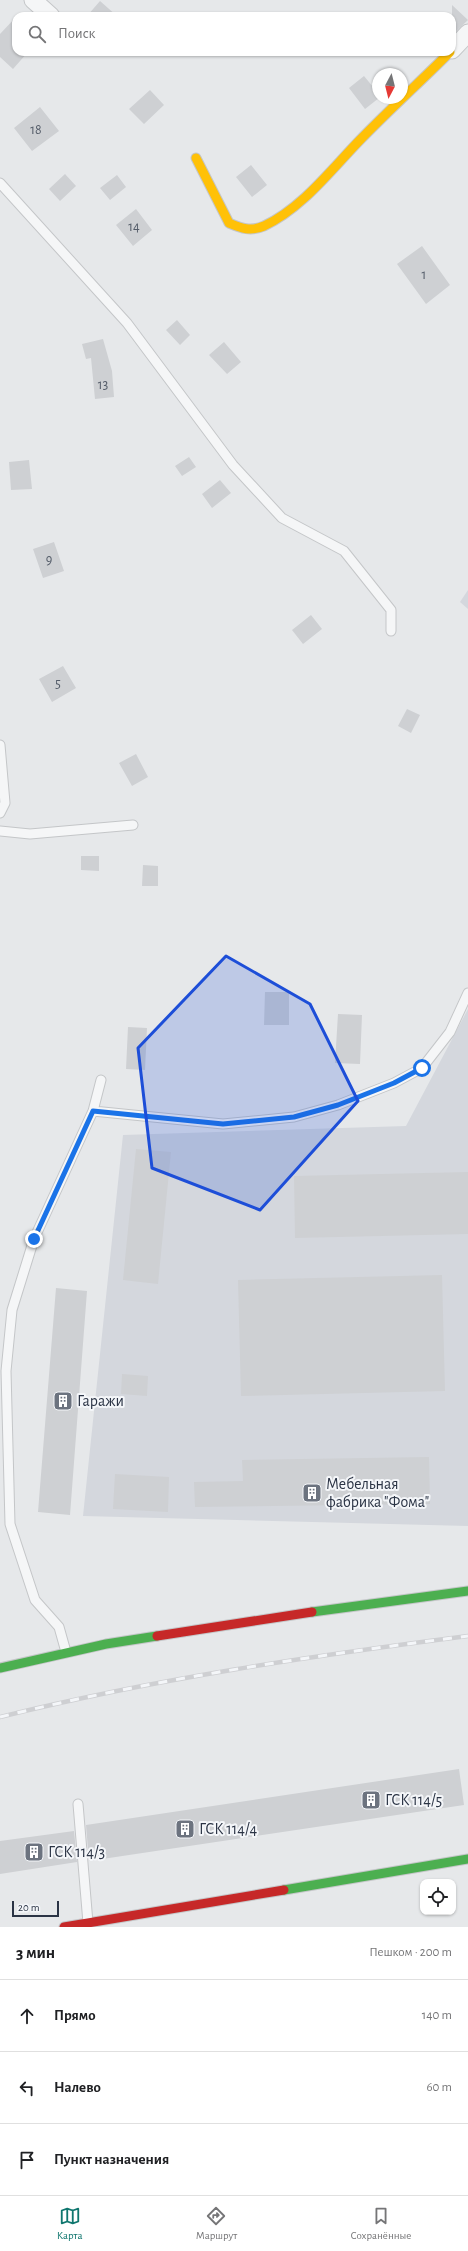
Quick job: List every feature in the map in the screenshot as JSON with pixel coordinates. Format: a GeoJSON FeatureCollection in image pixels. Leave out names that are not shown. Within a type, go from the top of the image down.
{"type":"FeatureCollection","features":[{"type":"Feature","properties":{"kind":"street"},"geometry":{"type":"LineString","coordinates":[[33,0],[46,12]]}},
{"type":"Feature","properties":{"kind":"street"},"geometry":{"type":"LineString","coordinates":[[456,46],[468,33]]}},
{"type":"Feature","properties":{"kind":"street"},"geometry":{"type":"LineString","coordinates":[[196,158],[229,223],[246,230],[263,226],[288,211],[317,186],[446,56]]}},
{"type":"Feature","properties":{"kind":"street"},"geometry":{"type":"LineString","coordinates":[[0,1668],[66,1652],[374,1602],[468,1591]]}},
{"type":"Feature","properties":{"kind":"street"},"geometry":{"type":"LineString","coordinates":[[64,1927],[468,1859]]}},
{"type":"Feature","properties":{"kind":"lane"},"geometry":{"type":"LineString","coordinates":[[0,183],[127,323],[233,465],[277,513],[282,518],[344,551],[391,610],[391,631]]}},
{"type":"Feature","properties":{"kind":"lane"},"geometry":{"type":"LineString","coordinates":[[0,745],[5,803],[0,813]]}},
{"type":"Feature","properties":{"kind":"lane"},"geometry":{"type":"LineString","coordinates":[[0,831],[30,834],[133,824]]}},
{"type":"Feature","properties":{"kind":"lane"},"geometry":{"type":"LineString","coordinates":[[93,1111],[223,1124],[294,1117],[338,1105],[394,1083],[422,1068],[450,1032],[468,992]]}},
{"type":"Feature","properties":{"kind":"lane"},"geometry":{"type":"LineString","coordinates":[[66,1652],[59,1627],[35,1600],[10,1524],[6,1371],[12,1310],[34,1239],[93,1111],[101,1080]]}},
{"type":"Feature","properties":{"kind":"lane"},"geometry":{"type":"LineString","coordinates":[[78,1804],[88,1923]]}},
{"type":"Feature","properties":{"kind":"highlighted area"},"geometry":{"type":"Polygon","coordinates":[[[226,956],[310,1004],[358,1101],[260,1210],[152,1168],[138,1048],[226,956]]]}},
{"type":"Feature","properties":{"kind":"shaded area"},"geometry":{"type":"Polygon","coordinates":[[[468,590],[468,609],[460,602],[468,590]]]}},
{"type":"Feature","properties":{"kind":"shaded area"},"geometry":{"type":"Polygon","coordinates":[[[468,1009],[468,1526],[83,1516],[123,1135],[406,1126],[468,1009]]]}},
{"type":"Feature","properties":{"kind":"building"},"geometry":{"type":"Polygon","coordinates":[[[100,1],[112,12],[90,12],[100,1]]]}},
{"type":"Feature","properties":{"kind":"building"},"geometry":{"type":"Polygon","coordinates":[[[452,5],[468,20],[456,31],[456,12],[452,12],[452,5]]]}},
{"type":"Feature","properties":{"kind":"building"},"geometry":{"type":"Polygon","coordinates":[[[12,21],[12,56],[24,56],[13,69],[0,57],[0,34],[12,21]]]}},
{"type":"Feature","properties":{"kind":"building"},"geometry":{"type":"Polygon","coordinates":[[[364,76],[372,86],[372,104],[365,109],[349,88],[364,76]]]}},
{"type":"Feature","properties":{"kind":"building"},"geometry":{"type":"Polygon","coordinates":[[[150,90],[164,105],[144,124],[129,109],[150,90]]]}},
{"type":"Feature","properties":{"kind":"building"},"geometry":{"type":"Polygon","coordinates":[[[40,107],[59,131],[32,151],[14,128],[40,107]]]}},
{"type":"Feature","properties":{"kind":"building"},"geometry":{"type":"Polygon","coordinates":[[[251,165],[267,185],[252,197],[236,177],[251,165]]]}},
{"type":"Feature","properties":{"kind":"building"},"geometry":{"type":"Polygon","coordinates":[[[65,174],[76,186],[60,201],[49,189],[65,174]]]}},
{"type":"Feature","properties":{"kind":"building"},"geometry":{"type":"Polygon","coordinates":[[[117,175],[126,187],[110,200],[100,188],[117,175]]]}},
{"type":"Feature","properties":{"kind":"building"},"geometry":{"type":"Polygon","coordinates":[[[136,209],[152,230],[133,246],[116,225],[136,209]]]}},
{"type":"Feature","properties":{"kind":"building"},"geometry":{"type":"Polygon","coordinates":[[[422,246],[450,285],[426,304],[397,264],[422,246]]]}},
{"type":"Feature","properties":{"kind":"building"},"geometry":{"type":"Polygon","coordinates":[[[177,320],[190,335],[180,345],[166,330],[177,320]]]}},
{"type":"Feature","properties":{"kind":"building"},"geometry":{"type":"Polygon","coordinates":[[[103,339],[112,371],[114,397],[95,399],[91,358],[86,359],[82,344],[103,339]]]}},
{"type":"Feature","properties":{"kind":"building"},"geometry":{"type":"Polygon","coordinates":[[[224,342],[241,362],[227,374],[209,355],[224,342]]]}},
{"type":"Feature","properties":{"kind":"building"},"geometry":{"type":"Polygon","coordinates":[[[189,457],[196,467],[182,476],[175,466],[189,457]]]}},
{"type":"Feature","properties":{"kind":"building"},"geometry":{"type":"Polygon","coordinates":[[[29,460],[32,489],[11,490],[9,462],[29,460]]]}},
{"type":"Feature","properties":{"kind":"building"},"geometry":{"type":"Polygon","coordinates":[[[220,480],[231,493],[212,508],[202,494],[220,480]]]}},
{"type":"Feature","properties":{"kind":"building"},"geometry":{"type":"Polygon","coordinates":[[[54,542],[64,571],[43,578],[33,549],[54,542]]]}},
{"type":"Feature","properties":{"kind":"building"},"geometry":{"type":"Polygon","coordinates":[[[311,615],[322,629],[303,644],[292,630],[311,615]]]}},
{"type":"Feature","properties":{"kind":"building"},"geometry":{"type":"Polygon","coordinates":[[[63,666],[76,688],[52,702],[39,679],[63,666]]]}},
{"type":"Feature","properties":{"kind":"building"},"geometry":{"type":"Polygon","coordinates":[[[407,709],[420,715],[411,733],[398,726],[407,709]]]}},
{"type":"Feature","properties":{"kind":"building"},"geometry":{"type":"Polygon","coordinates":[[[136,754],[148,777],[132,786],[119,763],[136,754]]]}},
{"type":"Feature","properties":{"kind":"building"},"geometry":{"type":"Polygon","coordinates":[[[81,856],[99,856],[99,871],[81,870],[81,856]]]}},
{"type":"Feature","properties":{"kind":"building"},"geometry":{"type":"Polygon","coordinates":[[[143,865],[158,866],[158,886],[142,886],[143,865]]]}},
{"type":"Feature","properties":{"kind":"building"},"geometry":{"type":"Polygon","coordinates":[[[265,992],[289,992],[289,1025],[264,1025],[265,992]]]}},
{"type":"Feature","properties":{"kind":"building"},"geometry":{"type":"Polygon","coordinates":[[[338,1014],[362,1015],[360,1064],[335,1063],[338,1014]]]}},
{"type":"Feature","properties":{"kind":"building"},"geometry":{"type":"Polygon","coordinates":[[[128,1027],[147,1028],[145,1070],[126,1069],[128,1027]]]}},
{"type":"Feature","properties":{"kind":"building"},"geometry":{"type":"Polygon","coordinates":[[[136,1149],[171,1152],[158,1284],[123,1280],[136,1149]]]}},
{"type":"Feature","properties":{"kind":"building"},"geometry":{"type":"Polygon","coordinates":[[[468,1172],[468,1234],[295,1238],[294,1176],[468,1172]]]}},
{"type":"Feature","properties":{"kind":"building"},"geometry":{"type":"Polygon","coordinates":[[[442,1275],[445,1391],[241,1396],[238,1280],[442,1275]]]}},
{"type":"Feature","properties":{"kind":"building","name":"Гаражи"},"geometry":{"type":"Polygon","coordinates":[[[56,1288],[87,1291],[70,1515],[38,1512],[56,1288]]]}},
{"type":"Feature","properties":{"kind":"building"},"geometry":{"type":"Polygon","coordinates":[[[122,1374],[148,1376],[147,1396],[121,1394],[122,1374]]]}},
{"type":"Feature","properties":{"kind":"building","name":"Мебельная фабрика \"Фома\""},"geometry":{"type":"Polygon","coordinates":[[[429,1457],[430,1504],[195,1507],[194,1482],[243,1481],[242,1460],[429,1457]]]}},
{"type":"Feature","properties":{"kind":"building"},"geometry":{"type":"Polygon","coordinates":[[[115,1474],[169,1477],[168,1512],[113,1509],[115,1474]]]}},
{"type":"Feature","properties":{"kind":"building"},"geometry":{"type":"Polygon","coordinates":[[[459,1769],[464,1805],[89,1861],[86,1825],[459,1769]]]}},
{"type":"Feature","properties":{"kind":"building","name":"ГСК 114/3"},"geometry":{"type":"Polygon","coordinates":[[[74,1831],[77,1862],[0,1874],[0,1841],[74,1831]]]}},
{"type":"Feature","properties":{"kind":"railway"},"geometry":{"type":"LineString","coordinates":[[0,1717],[58,1703],[174,1680],[292,1660],[468,1636]]}},
{"type":"Feature","properties":{"kind":"traffic: fast"},"geometry":{"type":"LineString","coordinates":[[312,1612],[468,1591]]}},
{"type":"Feature","properties":{"kind":"traffic: fast"},"geometry":{"type":"LineString","coordinates":[[0,1668],[106,1644],[157,1636]]}},
{"type":"Feature","properties":{"kind":"traffic: fast"},"geometry":{"type":"LineString","coordinates":[[284,1890],[468,1859]]}},
{"type":"Feature","properties":{"kind":"traffic: slow"},"geometry":{"type":"LineString","coordinates":[[196,158],[229,223],[242,228],[250,229],[264,226],[291,209],[315,188],[370,130],[446,56]]}},
{"type":"Feature","properties":{"kind":"traffic: jam"},"geometry":{"type":"LineString","coordinates":[[157,1636],[312,1612]]}},
{"type":"Feature","properties":{"kind":"traffic: jam"},"geometry":{"type":"LineString","coordinates":[[64,1927],[284,1890]]}},
{"type":"Feature","properties":{"kind":"place","name":"Гаражи"},"geometry":{"type":"Point","coordinates":[63,1401]}},
{"type":"Feature","properties":{"kind":"place","name":"Мебельная фабрика \"Фома\""},"geometry":{"type":"Point","coordinates":[312,1493]}},
{"type":"Feature","properties":{"kind":"place","name":"ГСК 114/5"},"geometry":{"type":"Point","coordinates":[371,1800]}},
{"type":"Feature","properties":{"kind":"place","name":"ГСК 114/4"},"geometry":{"type":"Point","coordinates":[185,1829]}},
{"type":"Feature","properties":{"kind":"place","name":"ГСК 114/3"},"geometry":{"type":"Point","coordinates":[34,1852]}},
{"type":"Feature","properties":{"kind":"route"},"geometry":{"type":"LineString","coordinates":[[34,1239],[93,1111],[223,1124],[294,1117],[338,1105],[394,1083],[422,1068]]}}]}
